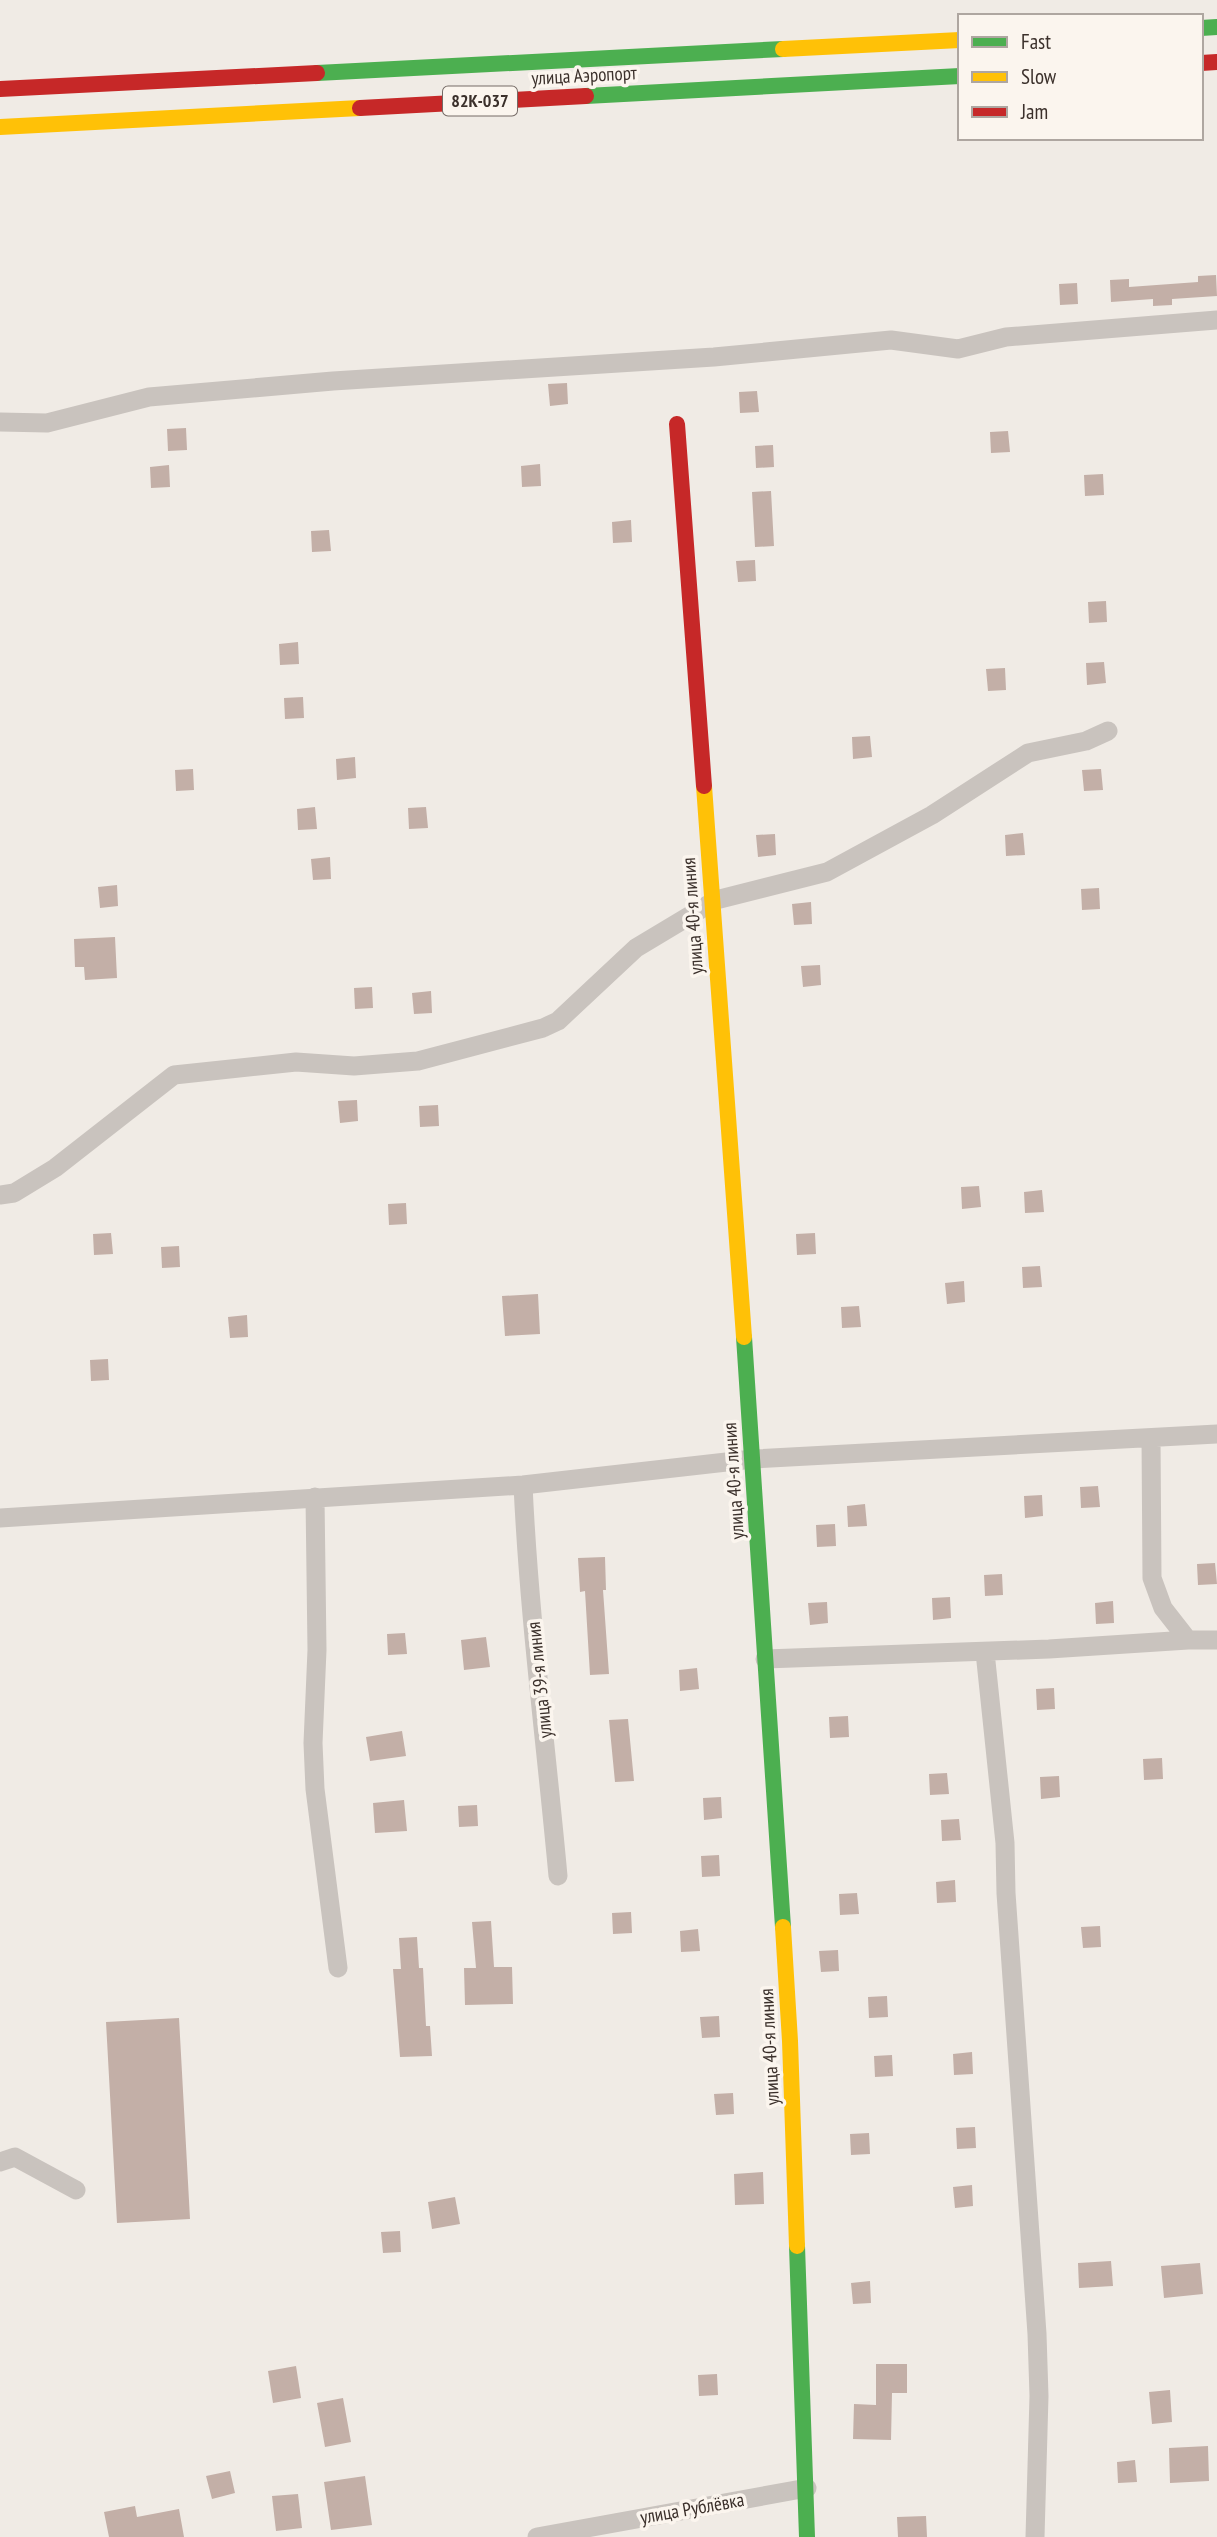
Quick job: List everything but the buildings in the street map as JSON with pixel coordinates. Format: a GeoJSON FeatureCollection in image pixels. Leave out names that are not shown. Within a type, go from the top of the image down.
{"type":"FeatureCollection","features":[{"type":"Feature","properties":{"kind":"street","name":"улица Аэропорт"},"geometry":{"type":"LineString","coordinates":[[0,89],[958,40]]}},
{"type":"Feature","properties":{"kind":"street","name":"улица Аэропорт"},"geometry":{"type":"LineString","coordinates":[[0,127],[958,76]]}},
{"type":"Feature","properties":{"kind":"street"},"geometry":{"type":"LineString","coordinates":[[0,422],[47,423],[149,397],[333,381],[714,357],[891,340],[958,349],[1006,337],[1217,320]]}},
{"type":"Feature","properties":{"kind":"street","name":"улица 40-я линия"},"geometry":{"type":"LineString","coordinates":[[677,424],[753,1459],[790,2041],[807,2537]]}},
{"type":"Feature","properties":{"kind":"street"},"geometry":{"type":"LineString","coordinates":[[0,1195],[14,1193],[55,1168],[174,1075],[296,1062],[354,1066],[418,1060],[543,1028],[558,1021],[636,948],[712,902],[827,872],[932,815],[1028,752],[1086,741],[1108,731]]}},
{"type":"Feature","properties":{"kind":"street"},"geometry":{"type":"LineString","coordinates":[[0,1518],[523,1485],[753,1459],[1217,1434]]}},
{"type":"Feature","properties":{"kind":"street"},"geometry":{"type":"LineString","coordinates":[[1151,1438],[1152,1578],[1163,1608],[1188,1640]]}},
{"type":"Feature","properties":{"kind":"street","name":"улица 39-я линия"},"geometry":{"type":"LineString","coordinates":[[523,1485],[528,1586],[558,1876]]}},
{"type":"Feature","properties":{"kind":"street"},"geometry":{"type":"LineString","coordinates":[[315,1497],[315,1789],[338,1968]]}},
{"type":"Feature","properties":{"kind":"street"},"geometry":{"type":"LineString","coordinates":[[765,1659],[985,1652],[1217,1640]]}},
{"type":"Feature","properties":{"kind":"street"},"geometry":{"type":"LineString","coordinates":[[985,1652],[1005,1843],[1006,1892],[1037,2334],[1040,2396],[1035,2537]]}},
{"type":"Feature","properties":{"kind":"street"},"geometry":{"type":"LineString","coordinates":[[0,2162],[15,2157],[76,2190]]}},
{"type":"Feature","properties":{"kind":"street","name":"улица Рублёвка"},"geometry":{"type":"LineString","coordinates":[[537,2537],[807,2488]]}},
{"type":"Feature","properties":{"kind":"traffic: fast"},"geometry":{"type":"LineString","coordinates":[[1203,28],[1217,27]]}},
{"type":"Feature","properties":{"kind":"traffic: fast"},"geometry":{"type":"LineString","coordinates":[[317,73],[783,49]]}},
{"type":"Feature","properties":{"kind":"traffic: fast"},"geometry":{"type":"LineString","coordinates":[[586,96],[958,76]]}},
{"type":"Feature","properties":{"kind":"traffic: fast"},"geometry":{"type":"LineString","coordinates":[[744,1337],[783,1927]]}},
{"type":"Feature","properties":{"kind":"traffic: fast"},"geometry":{"type":"LineString","coordinates":[[797,2246],[807,2537]]}},
{"type":"Feature","properties":{"kind":"traffic: slow"},"geometry":{"type":"LineString","coordinates":[[783,49],[958,40]]}},
{"type":"Feature","properties":{"kind":"traffic: slow"},"geometry":{"type":"LineString","coordinates":[[0,127],[360,108]]}},
{"type":"Feature","properties":{"kind":"traffic: slow"},"geometry":{"type":"LineString","coordinates":[[704,786],[744,1337]]}},
{"type":"Feature","properties":{"kind":"traffic: slow"},"geometry":{"type":"LineString","coordinates":[[783,1927],[797,2246]]}},
{"type":"Feature","properties":{"kind":"traffic: jam"},"geometry":{"type":"LineString","coordinates":[[1203,63],[1217,62]]}},
{"type":"Feature","properties":{"kind":"traffic: jam"},"geometry":{"type":"LineString","coordinates":[[0,89],[317,73]]}},
{"type":"Feature","properties":{"kind":"traffic: jam"},"geometry":{"type":"LineString","coordinates":[[360,108],[586,96]]}},
{"type":"Feature","properties":{"kind":"traffic: jam"},"geometry":{"type":"LineString","coordinates":[[677,424],[704,786]]}}]}
